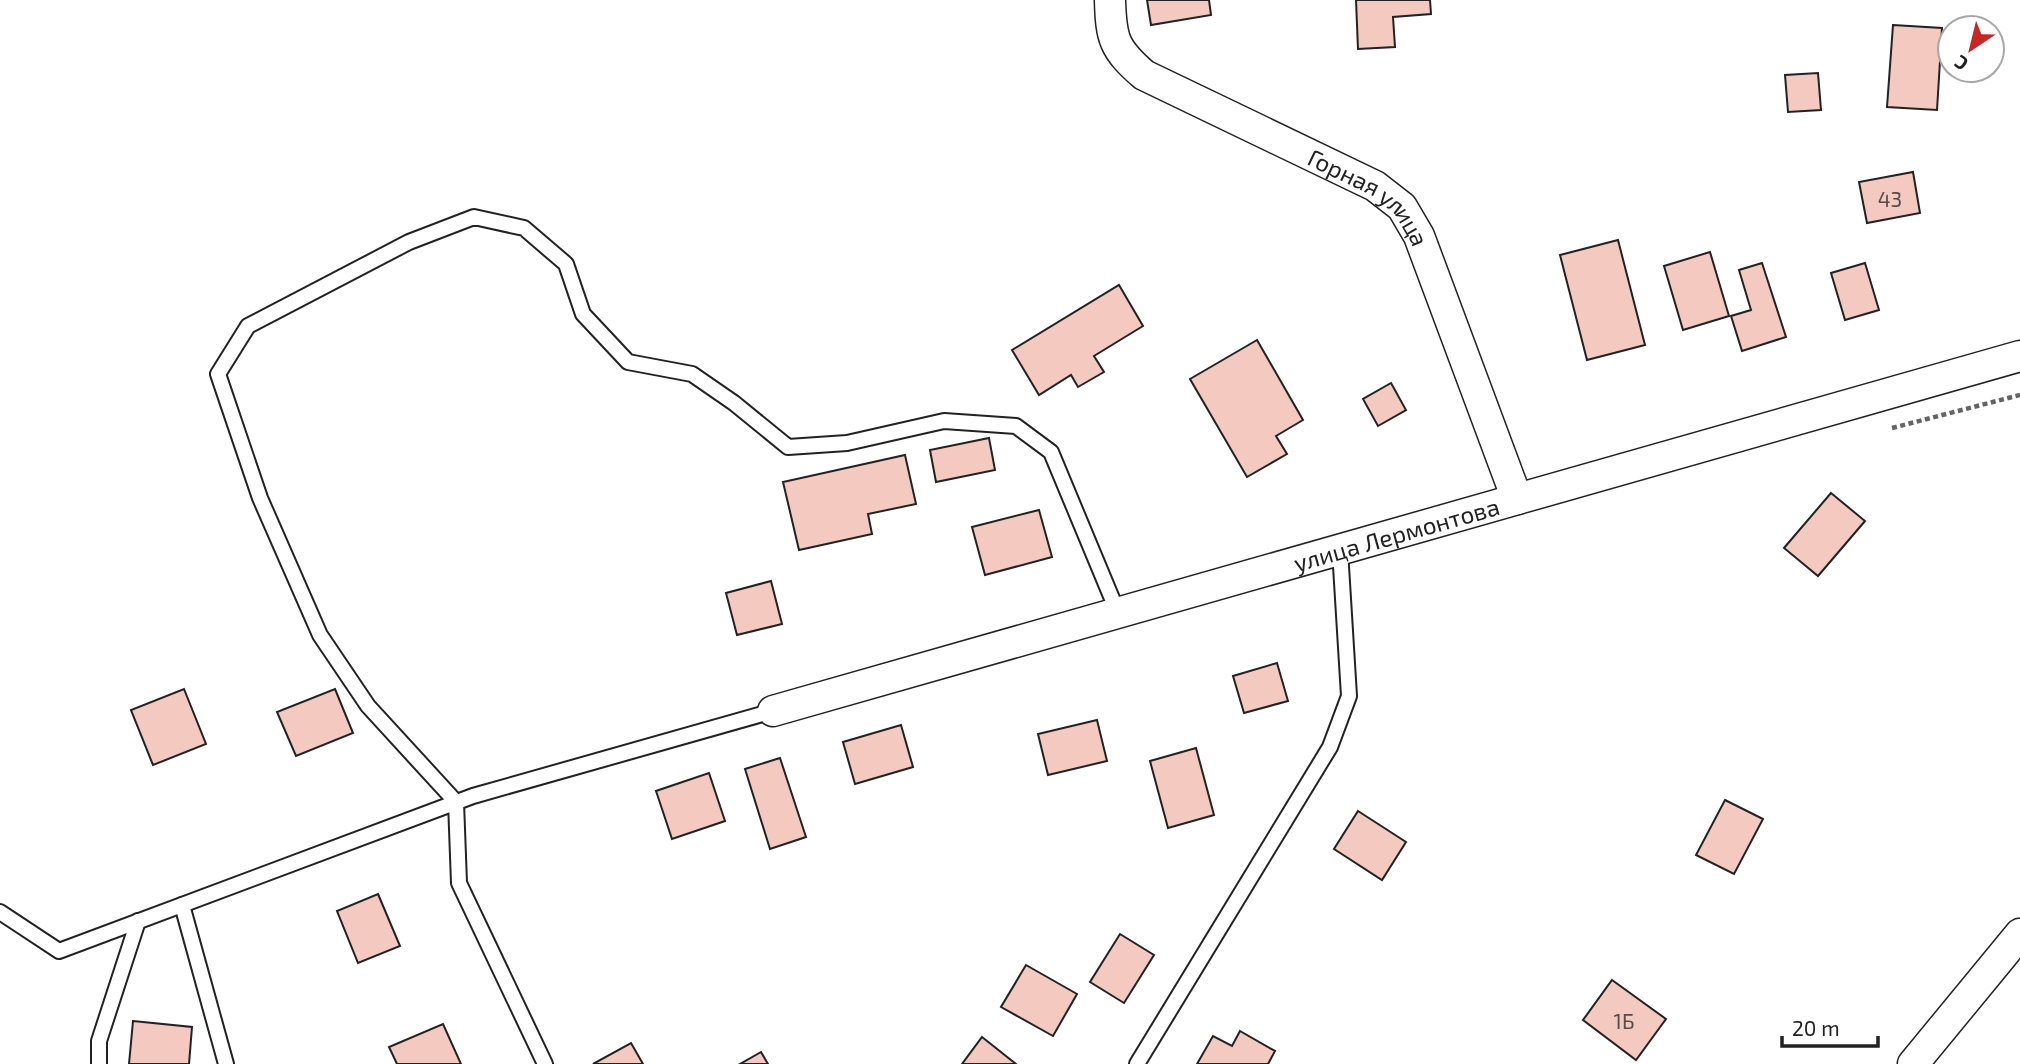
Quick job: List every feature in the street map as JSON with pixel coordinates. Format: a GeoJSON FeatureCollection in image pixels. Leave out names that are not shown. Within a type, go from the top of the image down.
{"type":"FeatureCollection","features":[{"type":"Feature","properties":{"kind":"street","name":"Горная улица"},"geometry":{"type":"LineString","coordinates":[[1110,0],[1110,30],[1123,57],[1144,75],[1375,187],[1402,207],[1419,236],[1517,499]]}},
{"type":"Feature","properties":{"kind":"street","name":"улица Лермонтова"},"geometry":{"type":"LineString","coordinates":[[773,712],[2020,356]]}},
{"type":"Feature","properties":{"kind":"street"},"geometry":{"type":"LineString","coordinates":[[1913,1064],[2020,934]]}},
{"type":"Feature","properties":{"kind":"lane"},"geometry":{"type":"LineString","coordinates":[[545,1064],[459,883],[456,802],[368,706],[320,635],[260,498],[218,374],[248,326],[409,242],[474,217],[524,228],[566,264],[583,314],[628,362],[692,374],[734,403],[788,447],[847,443],[944,421],[1016,426],[1051,452],[1118,613]]}},
{"type":"Feature","properties":{"kind":"lane"},"geometry":{"type":"LineString","coordinates":[[1137,1064],[1330,747],[1349,696],[1340,550]]}},
{"type":"Feature","properties":{"kind":"lane"},"geometry":{"type":"LineString","coordinates":[[0,912],[60,951],[456,802],[773,712]]}},
{"type":"Feature","properties":{"kind":"lane"},"geometry":{"type":"LineString","coordinates":[[181,905],[226,1064]]}},
{"type":"Feature","properties":{"kind":"lane"},"geometry":{"type":"LineString","coordinates":[[99,1064],[99,1041],[138,921]]}},
{"type":"Feature","properties":{"kind":"building"},"geometry":{"type":"Polygon","coordinates":[[[1147,0],[1209,0],[1211,15],[1151,25],[1147,0]]]}},
{"type":"Feature","properties":{"kind":"building"},"geometry":{"type":"Polygon","coordinates":[[[1356,0],[1430,0],[1431,14],[1393,17],[1395,47],[1358,49],[1356,0]]]}},
{"type":"Feature","properties":{"kind":"building"},"geometry":{"type":"Polygon","coordinates":[[[1893,25],[1936,28],[1937,110],[1887,107],[1893,25]]]}},
{"type":"Feature","properties":{"kind":"building"},"geometry":{"type":"Polygon","coordinates":[[[1818,73],[1821,110],[1788,112],[1785,75],[1818,73]]]}},
{"type":"Feature","properties":{"kind":"building"},"geometry":{"type":"Polygon","coordinates":[[[1913,172],[1920,213],[1867,223],[1859,182],[1913,172]]]}},
{"type":"Feature","properties":{"kind":"building"},"geometry":{"type":"Polygon","coordinates":[[[1618,240],[1645,345],[1587,360],[1560,255],[1618,240]]]}},
{"type":"Feature","properties":{"kind":"building"},"geometry":{"type":"Polygon","coordinates":[[[1710,252],[1729,316],[1683,330],[1664,266],[1710,252]]]}},
{"type":"Feature","properties":{"kind":"building"},"geometry":{"type":"Polygon","coordinates":[[[1762,263],[1786,337],[1742,351],[1731,316],[1751,310],[1739,270],[1762,263]]]}},
{"type":"Feature","properties":{"kind":"building"},"geometry":{"type":"Polygon","coordinates":[[[1865,263],[1879,310],[1845,320],[1831,273],[1865,263]]]}},
{"type":"Feature","properties":{"kind":"building"},"geometry":{"type":"Polygon","coordinates":[[[1119,285],[1143,326],[1094,356],[1104,372],[1078,387],[1071,375],[1039,395],[1012,350],[1119,285]]]}},
{"type":"Feature","properties":{"kind":"building"},"geometry":{"type":"Polygon","coordinates":[[[1257,340],[1303,420],[1276,436],[1287,454],[1247,477],[1190,379],[1257,340]]]}},
{"type":"Feature","properties":{"kind":"building"},"geometry":{"type":"Polygon","coordinates":[[[1391,383],[1406,410],[1378,426],[1363,399],[1391,383]]]}},
{"type":"Feature","properties":{"kind":"building"},"geometry":{"type":"Polygon","coordinates":[[[989,438],[995,470],[936,482],[930,450],[989,438]]]}},
{"type":"Feature","properties":{"kind":"building"},"geometry":{"type":"Polygon","coordinates":[[[905,455],[916,504],[868,514],[872,534],[799,550],[783,482],[905,455]]]}},
{"type":"Feature","properties":{"kind":"building"},"geometry":{"type":"Polygon","coordinates":[[[1831,493],[1865,521],[1818,576],[1784,548],[1831,493]]]}},
{"type":"Feature","properties":{"kind":"building"},"geometry":{"type":"Polygon","coordinates":[[[1039,510],[1052,557],[985,575],[972,527],[1039,510]]]}},
{"type":"Feature","properties":{"kind":"building"},"geometry":{"type":"Polygon","coordinates":[[[771,581],[782,624],[737,635],[726,593],[771,581]]]}},
{"type":"Feature","properties":{"kind":"building"},"geometry":{"type":"Polygon","coordinates":[[[1277,663],[1288,701],[1244,713],[1233,676],[1277,663]]]}},
{"type":"Feature","properties":{"kind":"building"},"geometry":{"type":"Polygon","coordinates":[[[184,689],[206,744],[153,765],[131,710],[184,689]]]}},
{"type":"Feature","properties":{"kind":"building"},"geometry":{"type":"Polygon","coordinates":[[[335,689],[353,733],[296,756],[277,712],[335,689]]]}},
{"type":"Feature","properties":{"kind":"building"},"geometry":{"type":"Polygon","coordinates":[[[1097,720],[1107,761],[1048,775],[1038,734],[1097,720]]]}},
{"type":"Feature","properties":{"kind":"building"},"geometry":{"type":"Polygon","coordinates":[[[901,725],[913,767],[855,784],[843,742],[901,725]]]}},
{"type":"Feature","properties":{"kind":"building"},"geometry":{"type":"Polygon","coordinates":[[[1196,748],[1214,815],[1168,828],[1150,761],[1196,748]]]}},
{"type":"Feature","properties":{"kind":"building"},"geometry":{"type":"Polygon","coordinates":[[[780,758],[806,837],[770,849],[745,769],[780,758]]]}},
{"type":"Feature","properties":{"kind":"building"},"geometry":{"type":"Polygon","coordinates":[[[709,773],[725,821],[672,839],[656,791],[709,773]]]}},
{"type":"Feature","properties":{"kind":"building"},"geometry":{"type":"Polygon","coordinates":[[[1725,800],[1763,819],[1734,874],[1696,855],[1725,800]]]}},
{"type":"Feature","properties":{"kind":"building"},"geometry":{"type":"Polygon","coordinates":[[[1358,811],[1406,842],[1382,880],[1334,849],[1358,811]]]}},
{"type":"Feature","properties":{"kind":"building"},"geometry":{"type":"Polygon","coordinates":[[[378,894],[400,946],[358,963],[337,911],[378,894]]]}},
{"type":"Feature","properties":{"kind":"building"},"geometry":{"type":"Polygon","coordinates":[[[1120,934],[1154,955],[1124,1003],[1090,982],[1120,934]]]}},
{"type":"Feature","properties":{"kind":"building"},"geometry":{"type":"Polygon","coordinates":[[[1026,965],[1077,994],[1053,1036],[1001,1007],[1026,965]]]}},
{"type":"Feature","properties":{"kind":"building"},"geometry":{"type":"Polygon","coordinates":[[[1612,980],[1666,1019],[1636,1060],[1583,1020],[1612,980]]]}},
{"type":"Feature","properties":{"kind":"building"},"geometry":{"type":"Polygon","coordinates":[[[133,1021],[192,1027],[189,1064],[129,1064],[133,1021]]]}},
{"type":"Feature","properties":{"kind":"building"},"geometry":{"type":"Polygon","coordinates":[[[443,1024],[461,1064],[397,1064],[389,1047],[443,1024]]]}},
{"type":"Feature","properties":{"kind":"building"},"geometry":{"type":"Polygon","coordinates":[[[1240,1031],[1275,1051],[1268,1064],[1197,1064],[1213,1036],[1232,1046],[1240,1031]]]}},
{"type":"Feature","properties":{"kind":"building"},"geometry":{"type":"Polygon","coordinates":[[[982,1037],[1016,1064],[962,1064],[982,1037]]]}},
{"type":"Feature","properties":{"kind":"building"},"geometry":{"type":"Polygon","coordinates":[[[631,1043],[643,1064],[593,1064],[631,1043]]]}},
{"type":"Feature","properties":{"kind":"building"},"geometry":{"type":"Polygon","coordinates":[[[761,1052],[768,1064],[740,1064],[761,1052]]]}}]}
